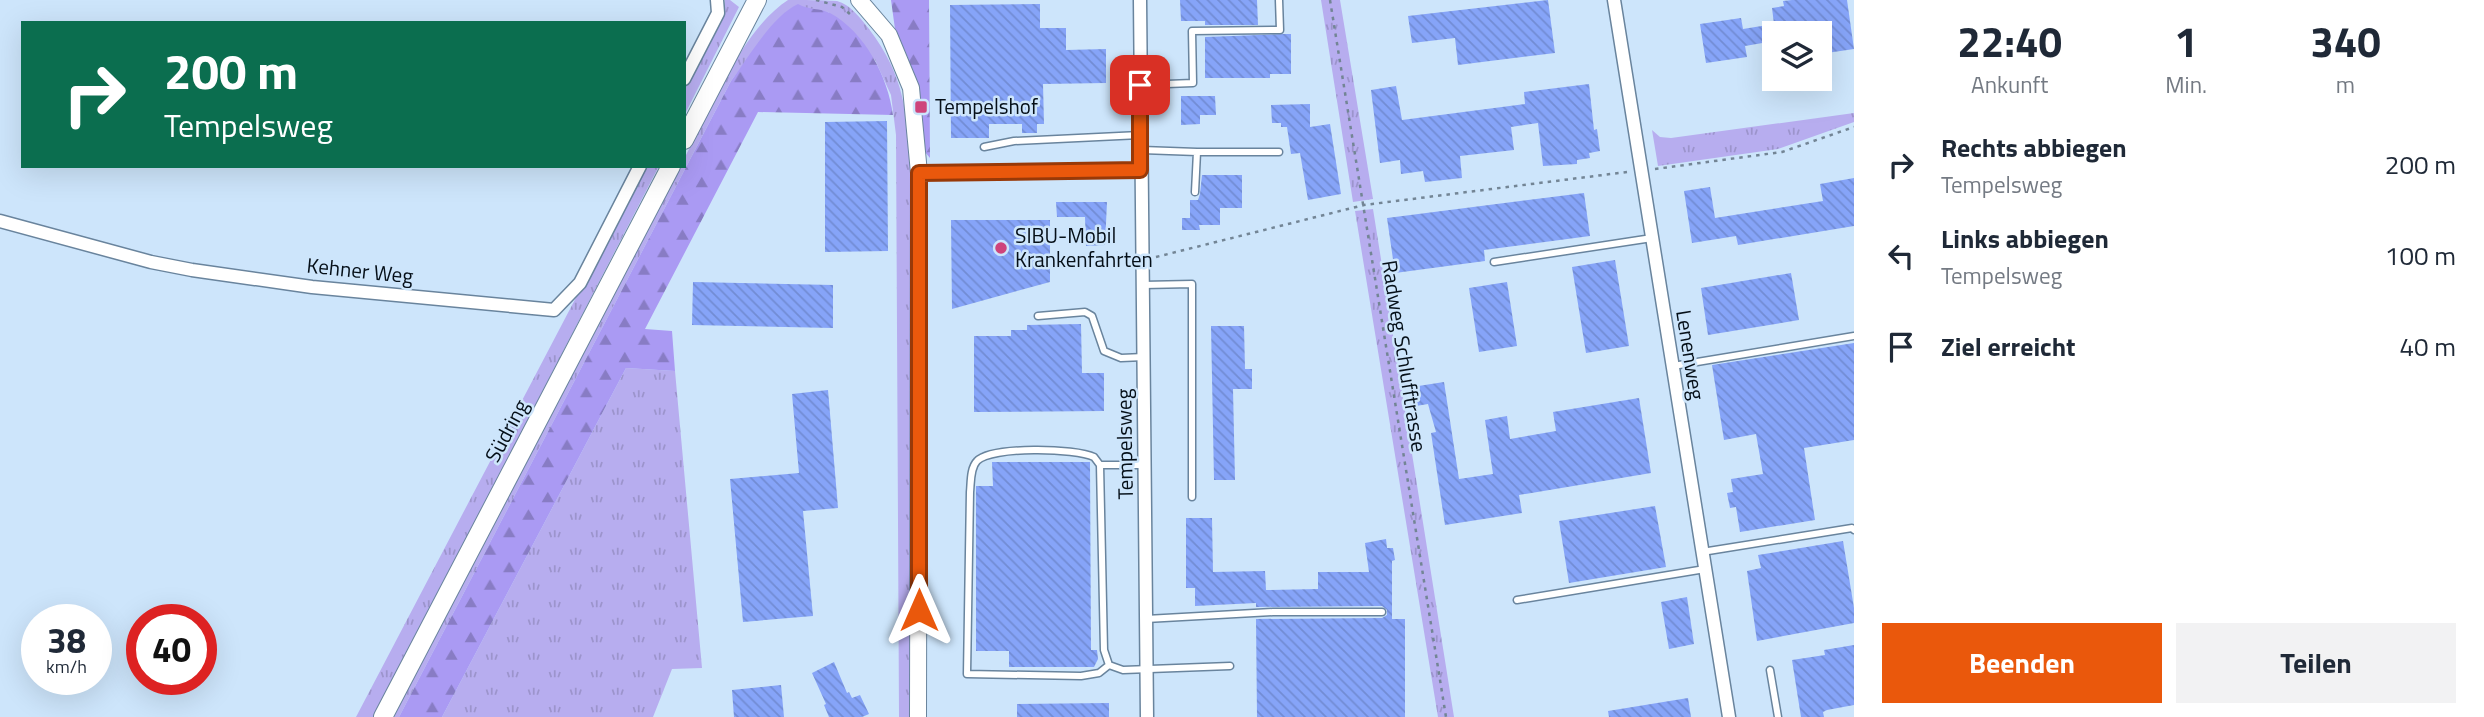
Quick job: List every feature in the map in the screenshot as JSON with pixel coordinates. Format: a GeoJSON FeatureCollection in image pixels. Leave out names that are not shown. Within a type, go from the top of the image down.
{"type":"FeatureCollection","features":[{"type":"Feature","properties":{"kind":"main road"},"geometry":{"type":"LineString","coordinates":[[686,136],[757,0]]}},
{"type":"Feature","properties":{"kind":"main road","name":"Südring"},"geometry":{"type":"LineString","coordinates":[[383,717],[670,168]]}},
{"type":"Feature","properties":{"kind":"street"},"geometry":{"type":"LineString","coordinates":[[686,75],[718,13],[717,0]]}},
{"type":"Feature","properties":{"kind":"street"},"geometry":{"type":"LineString","coordinates":[[859,0],[889,35],[911,88],[919,173],[919,717]]}},
{"type":"Feature","properties":{"kind":"street","name":"Tempelsweg"},"geometry":{"type":"LineString","coordinates":[[1140,0],[1147,717]]}},
{"type":"Feature","properties":{"kind":"street","name":"Lenenweg"},"geometry":{"type":"LineString","coordinates":[[1614,0],[1729,717]]}},
{"type":"Feature","properties":{"kind":"street","name":"Kehner Weg"},"geometry":{"type":"LineString","coordinates":[[0,221],[151,262],[192,270],[312,286],[554,310],[580,283],[639,168]]}},
{"type":"Feature","properties":{"kind":"street"},"geometry":{"type":"LineString","coordinates":[[919,173],[1140,170]]}},
{"type":"Feature","properties":{"kind":"lane"},"geometry":{"type":"LineString","coordinates":[[1140,85],[1193,83],[1192,31],[1280,30],[1279,0]]}},
{"type":"Feature","properties":{"kind":"lane"},"geometry":{"type":"LineString","coordinates":[[984,147],[1014,141],[1140,135]]}},
{"type":"Feature","properties":{"kind":"lane"},"geometry":{"type":"LineString","coordinates":[[1140,150],[1279,152]]}},
{"type":"Feature","properties":{"kind":"lane"},"geometry":{"type":"LineString","coordinates":[[1195,192],[1197,152]]}},
{"type":"Feature","properties":{"kind":"lane"},"geometry":{"type":"LineString","coordinates":[[1494,262],[1652,239]]}},
{"type":"Feature","properties":{"kind":"lane"},"geometry":{"type":"LineString","coordinates":[[1143,285],[1192,284],[1192,497]]}},
{"type":"Feature","properties":{"kind":"lane"},"geometry":{"type":"LineString","coordinates":[[1038,316],[1085,312],[1092,316],[1104,351],[1121,358],[1143,357]]}},
{"type":"Feature","properties":{"kind":"lane"},"geometry":{"type":"LineString","coordinates":[[1672,366],[1854,336]]}},
{"type":"Feature","properties":{"kind":"lane"},"geometry":{"type":"LineString","coordinates":[[999,451],[1073,452],[1094,457],[1100,465],[1104,650],[1109,665],[1099,673],[1081,676],[967,674],[970,492],[976,461],[987,454],[999,451]]}},
{"type":"Feature","properties":{"kind":"lane"},"geometry":{"type":"LineString","coordinates":[[1100,465],[1144,465]]}},
{"type":"Feature","properties":{"kind":"lane"},"geometry":{"type":"LineString","coordinates":[[1702,552],[1852,528],[1854,530]]}},
{"type":"Feature","properties":{"kind":"lane"},"geometry":{"type":"LineString","coordinates":[[1517,600],[1705,569]]}},
{"type":"Feature","properties":{"kind":"lane"},"geometry":{"type":"LineString","coordinates":[[1146,619],[1273,612],[1382,612]]}},
{"type":"Feature","properties":{"kind":"lane"},"geometry":{"type":"LineString","coordinates":[[1109,665],[1123,670],[1230,666]]}},
{"type":"Feature","properties":{"kind":"lane"},"geometry":{"type":"LineString","coordinates":[[1770,670],[1778,717]]}},
{"type":"Feature","properties":{"kind":"path"},"geometry":{"type":"LineString","coordinates":[[817,0],[842,7],[851,15]]}},
{"type":"Feature","properties":{"kind":"path","name":"Radweg Schlufftrasse"},"geometry":{"type":"LineString","coordinates":[[1330,0],[1446,717]]}},
{"type":"Feature","properties":{"kind":"path"},"geometry":{"type":"LineString","coordinates":[[1143,260],[1364,205],[1782,152],[1854,127]]}},
{"type":"Feature","properties":{"kind":"green space"},"geometry":{"type":"Polygon","coordinates":[[[725,0],[730,0],[739,7],[686,112],[686,86],[724,13],[725,0]]]}},
{"type":"Feature","properties":{"kind":"green space"},"geometry":{"type":"Polygon","coordinates":[[[788,0],[837,1],[846,5],[855,12],[881,46],[902,96],[911,171],[910,717],[899,717],[896,135],[891,95],[875,60],[828,12],[807,10],[776,22],[731,81],[686,167],[686,155],[728,72],[771,13],[788,0]]]}},
{"type":"Feature","properties":{"kind":"green space"},"geometry":{"type":"Polygon","coordinates":[[[891,0],[929,0],[930,158],[925,152],[921,102],[908,58],[895,29],[891,0]]]}},
{"type":"Feature","properties":{"kind":"green space"},"geometry":{"type":"Polygon","coordinates":[[[1321,0],[1340,0],[1373,199],[1353,202],[1321,0]]]}},
{"type":"Feature","properties":{"kind":"green space"},"geometry":{"type":"Polygon","coordinates":[[[798,4],[822,10],[843,21],[854,32],[880,71],[893,115],[758,112],[645,329],[672,331],[675,371],[626,368],[442,717],[399,717],[731,81],[770,27],[798,4]]]}},
{"type":"Feature","properties":{"kind":"green space"},"geometry":{"type":"Polygon","coordinates":[[[1854,113],[1854,122],[1778,149],[1658,166],[1652,130],[1660,137],[1671,138],[1854,113]]]}},
{"type":"Feature","properties":{"kind":"green space"},"geometry":{"type":"Polygon","coordinates":[[[644,168],[658,168],[374,717],[356,717],[644,168]]]}},
{"type":"Feature","properties":{"kind":"green space"},"geometry":{"type":"Polygon","coordinates":[[[679,168],[686,168],[399,717],[392,717],[679,168]]]}},
{"type":"Feature","properties":{"kind":"green space"},"geometry":{"type":"Polygon","coordinates":[[[1373,209],[1454,717],[1438,717],[1355,211],[1373,209]]]}},
{"type":"Feature","properties":{"kind":"green space"},"geometry":{"type":"Polygon","coordinates":[[[626,368],[675,371],[702,668],[672,669],[653,717],[442,717],[626,368]]]}},
{"type":"Feature","properties":{"kind":"building"},"geometry":{"type":"Polygon","coordinates":[[[1180,0],[1257,0],[1258,25],[1205,25],[1205,21],[1181,21],[1180,0]]]}},
{"type":"Feature","properties":{"kind":"building"},"geometry":{"type":"Polygon","coordinates":[[[1548,0],[1555,53],[1458,65],[1455,38],[1412,43],[1408,16],[1548,0]]]}},
{"type":"Feature","properties":{"kind":"building"},"geometry":{"type":"Polygon","coordinates":[[[1847,0],[1854,49],[1832,52],[1832,21],[1774,21],[1772,8],[1784,6],[1783,1],[1847,0]]]}},
{"type":"Feature","properties":{"kind":"building"},"geometry":{"type":"Polygon","coordinates":[[[1040,4],[1040,28],[1066,28],[1066,50],[1106,49],[1106,83],[1043,84],[1044,124],[1037,124],[1037,133],[1022,133],[1022,124],[989,124],[989,138],[951,138],[950,5],[1040,4]]]}},
{"type":"Feature","properties":{"kind":"building"},"geometry":{"type":"Polygon","coordinates":[[[1741,18],[1743,29],[1762,26],[1762,43],[1745,46],[1747,57],[1706,63],[1700,24],[1741,18]]]}},
{"type":"Feature","properties":{"kind":"building"},"geometry":{"type":"Polygon","coordinates":[[[1291,34],[1291,74],[1270,74],[1270,78],[1205,78],[1205,37],[1291,34]]]}},
{"type":"Feature","properties":{"kind":"building"},"geometry":{"type":"Polygon","coordinates":[[[1589,84],[1594,130],[1597,129],[1600,151],[1589,153],[1590,158],[1577,160],[1577,164],[1543,166],[1538,123],[1511,127],[1514,150],[1460,156],[1462,178],[1425,182],[1423,171],[1401,174],[1400,160],[1380,163],[1371,90],[1396,86],[1402,120],[1525,104],[1524,92],[1589,84]]]}},
{"type":"Feature","properties":{"kind":"building"},"geometry":{"type":"Polygon","coordinates":[[[1181,96],[1215,96],[1216,115],[1200,115],[1200,124],[1181,125],[1181,96]]]}},
{"type":"Feature","properties":{"kind":"building"},"geometry":{"type":"Polygon","coordinates":[[[1310,104],[1310,127],[1330,124],[1341,194],[1308,200],[1300,153],[1291,154],[1287,127],[1281,127],[1281,123],[1272,123],[1271,105],[1310,104]]]}},
{"type":"Feature","properties":{"kind":"building"},"geometry":{"type":"Polygon","coordinates":[[[887,121],[888,251],[825,252],[825,122],[887,121]]]}},
{"type":"Feature","properties":{"kind":"building"},"geometry":{"type":"Polygon","coordinates":[[[1202,175],[1242,175],[1242,208],[1220,208],[1220,225],[1199,225],[1200,230],[1182,230],[1182,218],[1190,218],[1190,200],[1198,200],[1202,175]]]}},
{"type":"Feature","properties":{"kind":"building"},"geometry":{"type":"Polygon","coordinates":[[[1854,178],[1854,226],[1738,245],[1736,236],[1692,243],[1684,191],[1710,187],[1715,218],[1823,201],[1820,184],[1854,178]]]}},
{"type":"Feature","properties":{"kind":"building"},"geometry":{"type":"Polygon","coordinates":[[[1584,193],[1590,236],[1484,250],[1485,261],[1395,273],[1387,218],[1584,193]]]}},
{"type":"Feature","properties":{"kind":"building"},"geometry":{"type":"Polygon","coordinates":[[[1056,202],[1107,202],[1105,245],[1086,246],[1085,217],[1057,217],[1056,202]]]}},
{"type":"Feature","properties":{"kind":"building"},"geometry":{"type":"Polygon","coordinates":[[[951,220],[1050,220],[1050,282],[952,309],[951,220]]]}},
{"type":"Feature","properties":{"kind":"building"},"geometry":{"type":"Polygon","coordinates":[[[1615,260],[1629,346],[1586,353],[1572,267],[1615,260]]]}},
{"type":"Feature","properties":{"kind":"building"},"geometry":{"type":"Polygon","coordinates":[[[1791,273],[1799,320],[1708,335],[1701,288],[1791,273]]]}},
{"type":"Feature","properties":{"kind":"building"},"geometry":{"type":"Polygon","coordinates":[[[693,282],[833,285],[833,328],[692,325],[693,282]]]}},
{"type":"Feature","properties":{"kind":"building"},"geometry":{"type":"Polygon","coordinates":[[[1507,282],[1517,346],[1479,352],[1469,288],[1507,282]]]}},
{"type":"Feature","properties":{"kind":"building"},"geometry":{"type":"Polygon","coordinates":[[[1081,324],[1082,373],[1104,373],[1104,411],[974,412],[974,336],[1011,336],[1011,330],[1027,330],[1027,325],[1081,324]]]}},
{"type":"Feature","properties":{"kind":"building"},"geometry":{"type":"Polygon","coordinates":[[[1211,326],[1244,326],[1245,369],[1252,369],[1252,389],[1233,389],[1235,480],[1214,480],[1211,326]]]}},
{"type":"Feature","properties":{"kind":"building"},"geometry":{"type":"Polygon","coordinates":[[[1854,343],[1854,440],[1804,448],[1815,520],[1740,532],[1736,507],[1730,508],[1727,493],[1733,492],[1731,479],[1763,474],[1756,434],[1724,440],[1712,365],[1854,343]]]}},
{"type":"Feature","properties":{"kind":"building"},"geometry":{"type":"Polygon","coordinates":[[[1444,382],[1459,479],[1493,474],[1485,420],[1507,416],[1510,439],[1556,431],[1553,412],[1639,398],[1651,473],[1519,495],[1522,513],[1445,525],[1431,433],[1436,432],[1428,404],[1416,406],[1412,387],[1444,382]]]}},
{"type":"Feature","properties":{"kind":"building"},"geometry":{"type":"Polygon","coordinates":[[[828,390],[838,508],[803,511],[813,616],[743,622],[730,479],[799,473],[792,394],[828,390]]]}},
{"type":"Feature","properties":{"kind":"building"},"geometry":{"type":"Polygon","coordinates":[[[992,462],[1090,462],[1091,650],[1097,650],[1098,659],[1094,667],[1009,667],[1009,651],[976,651],[976,486],[993,486],[992,462]]]}},
{"type":"Feature","properties":{"kind":"building"},"geometry":{"type":"Polygon","coordinates":[[[1655,506],[1666,567],[1569,583],[1559,521],[1655,506]]]}},
{"type":"Feature","properties":{"kind":"building"},"geometry":{"type":"Polygon","coordinates":[[[1186,518],[1212,518],[1213,572],[1265,571],[1266,590],[1318,589],[1318,572],[1369,572],[1365,543],[1386,539],[1387,548],[1393,548],[1395,560],[1392,561],[1392,619],[1405,619],[1405,717],[1257,717],[1256,619],[1382,618],[1387,615],[1387,610],[1382,606],[1256,607],[1256,603],[1195,606],[1195,588],[1186,588],[1186,518]]]}},
{"type":"Feature","properties":{"kind":"building"},"geometry":{"type":"Polygon","coordinates":[[[1843,541],[1854,623],[1757,641],[1747,571],[1761,568],[1758,555],[1843,541]]]}},
{"type":"Feature","properties":{"kind":"building"},"geometry":{"type":"Polygon","coordinates":[[[1687,597],[1694,644],[1669,649],[1661,602],[1687,597]]]}},
{"type":"Feature","properties":{"kind":"building"},"geometry":{"type":"Polygon","coordinates":[[[1854,645],[1854,705],[1827,710],[1823,712],[1824,717],[1801,717],[1792,660],[1825,655],[1824,650],[1854,645]]]}},
{"type":"Feature","properties":{"kind":"building"},"geometry":{"type":"Polygon","coordinates":[[[834,662],[847,693],[849,692],[852,698],[860,695],[869,714],[862,717],[829,717],[812,673],[834,662]]]}},
{"type":"Feature","properties":{"kind":"building"},"geometry":{"type":"Polygon","coordinates":[[[781,685],[784,717],[734,717],[732,690],[781,685]]]}},
{"type":"Feature","properties":{"kind":"building"},"geometry":{"type":"Polygon","coordinates":[[[1688,698],[1691,717],[1609,717],[1608,711],[1688,698]]]}},
{"type":"Feature","properties":{"kind":"building"},"geometry":{"type":"Polygon","coordinates":[[[1109,703],[1109,717],[1017,717],[1017,704],[1109,703]]]}},
{"type":"Feature","properties":{"kind":"place","name":"Tempelshof"},"geometry":{"type":"Point","coordinates":[921,107]}},
{"type":"Feature","properties":{"kind":"place","name":"SIBU-Mobil Krankenfahrten"},"geometry":{"type":"Point","coordinates":[1001,248]}},
{"type":"Feature","properties":{"kind":"route"},"geometry":{"type":"LineString","coordinates":[[919,610],[919,173],[1140,170],[1140,85]]}}]}
